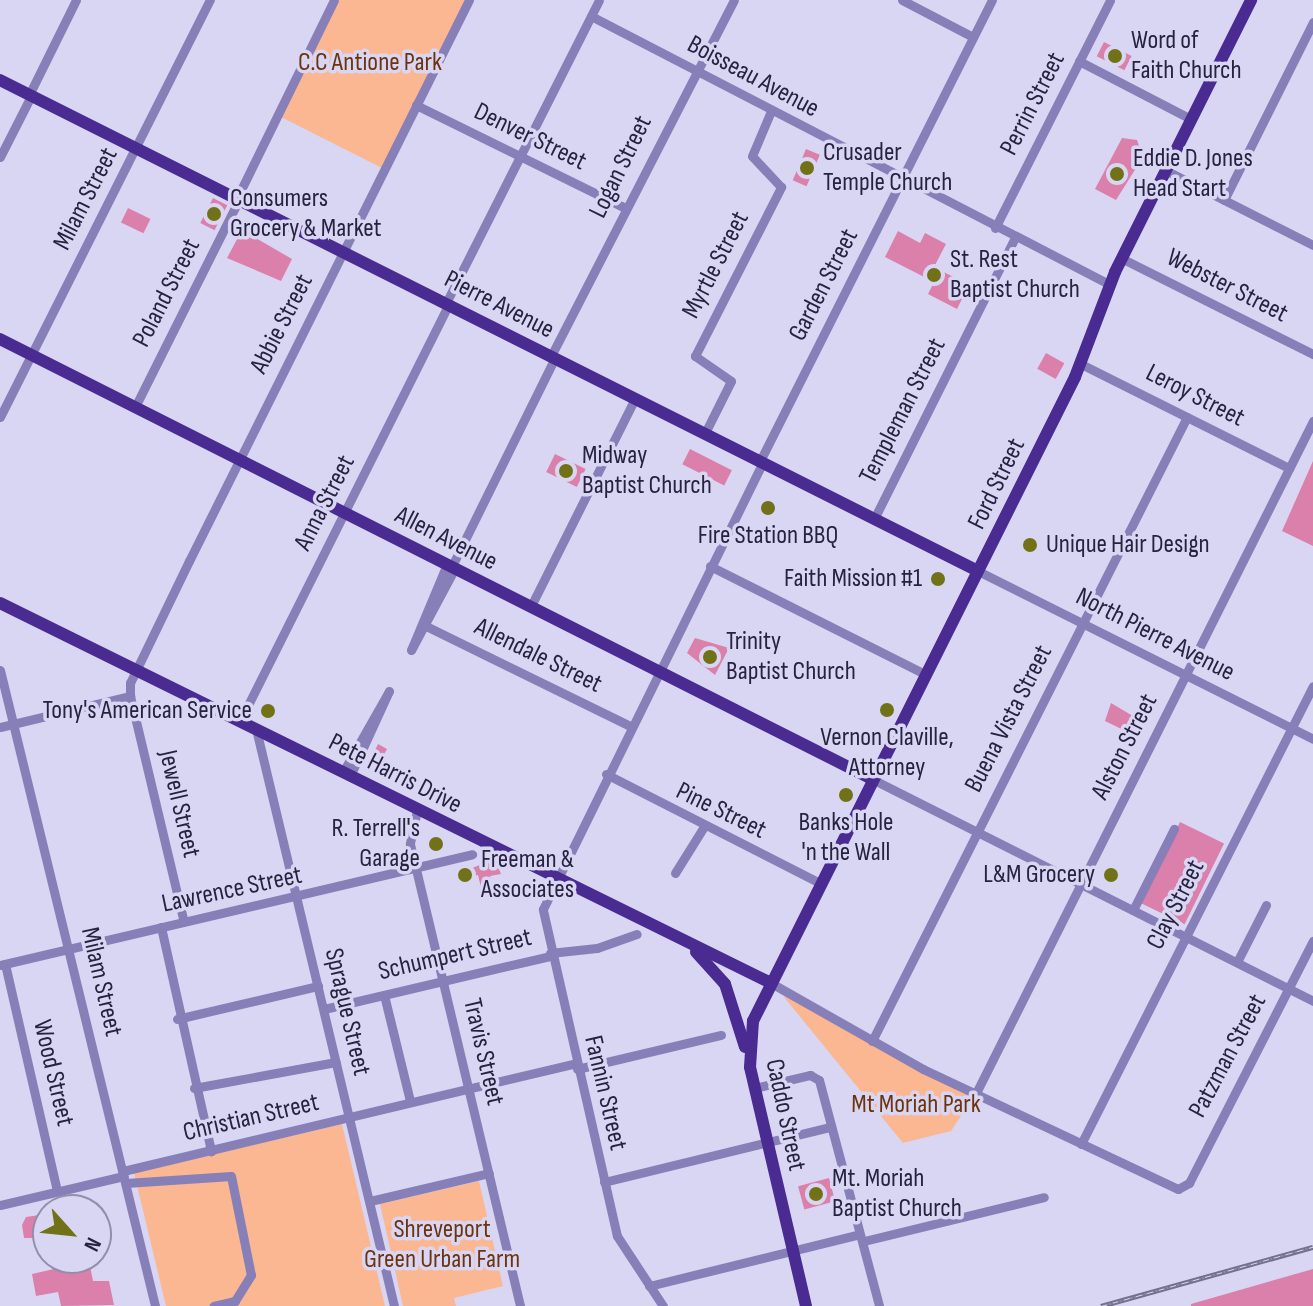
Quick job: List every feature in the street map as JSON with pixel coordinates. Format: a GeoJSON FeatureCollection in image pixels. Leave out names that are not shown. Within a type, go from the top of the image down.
{"type":"FeatureCollection","features":[{"type":"Feature","properties":{"kind":"main road","name":"Ford Street"},"geometry":{"type":"LineString","coordinates":[[771,983],[1081,364],[1121,258],[1251,0]]}},
{"type":"Feature","properties":{"kind":"main road","name":"Pierre Avenue"},"geometry":{"type":"LineString","coordinates":[[0,80],[978,571]]}},
{"type":"Feature","properties":{"kind":"main road","name":"Allen Avenue"},"geometry":{"type":"LineString","coordinates":[[0,339],[872,779]]}},
{"type":"Feature","properties":{"kind":"main road","name":"Pete Harris Drive"},"geometry":{"type":"LineString","coordinates":[[0,603],[554,879],[771,983]]}},
{"type":"Feature","properties":{"kind":"main road"},"geometry":{"type":"LineString","coordinates":[[681,940],[725,984],[750,1067]]}},
{"type":"Feature","properties":{"kind":"main road","name":"Caddo Street"},"geometry":{"type":"LineString","coordinates":[[771,983],[751,1029],[750,1067],[806,1306]]}},
{"type":"Feature","properties":{"kind":"street"},"geometry":{"type":"LineString","coordinates":[[0,157],[76,0]]}},
{"type":"Feature","properties":{"kind":"street","name":"Milam Street"},"geometry":{"type":"LineString","coordinates":[[0,417],[210,0]]}},
{"type":"Feature","properties":{"kind":"street","name":"Poland Street"},"geometry":{"type":"LineString","coordinates":[[135,407],[334,0]]}},
{"type":"Feature","properties":{"kind":"street","name":"Abbie Street"},"geometry":{"type":"LineString","coordinates":[[130,696],[137,669],[469,0]]}},
{"type":"Feature","properties":{"kind":"street","name":"Anna Street"},"geometry":{"type":"LineString","coordinates":[[240,721],[599,0]]}},
{"type":"Feature","properties":{"kind":"street","name":"Logan Street"},"geometry":{"type":"LineString","coordinates":[[451,566],[415,648],[409,648],[625,208],[734,0]]}},
{"type":"Feature","properties":{"kind":"street"},"geometry":{"type":"LineString","coordinates":[[902,0],[973,37]]}},
{"type":"Feature","properties":{"kind":"street","name":"Garden Street"},"geometry":{"type":"LineString","coordinates":[[554,879],[992,0]]}},
{"type":"Feature","properties":{"kind":"street","name":"Perrin Street"},"geometry":{"type":"LineString","coordinates":[[995,228],[1110,0]]}},
{"type":"Feature","properties":{"kind":"street","name":"Boisseau Avenue"},"geometry":{"type":"LineString","coordinates":[[591,16],[995,228],[1109,284]]}},
{"type":"Feature","properties":{"kind":"street"},"geometry":{"type":"LineString","coordinates":[[1224,200],[1313,22]]}},
{"type":"Feature","properties":{"kind":"street"},"geometry":{"type":"LineString","coordinates":[[1079,61],[1191,119]]}},
{"type":"Feature","properties":{"kind":"street","name":"Denver Street"},"geometry":{"type":"LineString","coordinates":[[416,105],[625,208]]}},
{"type":"Feature","properties":{"kind":"street","name":"Myrtle Street"},"geometry":{"type":"LineString","coordinates":[[705,433],[731,381],[695,356],[781,187],[752,156],[771,111]]}},
{"type":"Feature","properties":{"kind":"street"},"geometry":{"type":"LineString","coordinates":[[1165,170],[1313,245]]}},
{"type":"Feature","properties":{"kind":"street","name":"Templeman Street"},"geometry":{"type":"LineString","coordinates":[[874,519],[1015,238]]}},
{"type":"Feature","properties":{"kind":"street","name":"Webster Street"},"geometry":{"type":"LineString","coordinates":[[1121,258],[1313,354]]}},
{"type":"Feature","properties":{"kind":"street","name":"Leroy Street"},"geometry":{"type":"LineString","coordinates":[[1081,364],[1289,468]]}},
{"type":"Feature","properties":{"kind":"street"},"geometry":{"type":"LineString","coordinates":[[531,606],[635,398]]}},
{"type":"Feature","properties":{"kind":"street","name":"Buena Vista Street"},"geometry":{"type":"LineString","coordinates":[[872,1041],[1187,417]]}},
{"type":"Feature","properties":{"kind":"street","name":"Alston Street"},"geometry":{"type":"LineString","coordinates":[[976,1093],[1313,421]]}},
{"type":"Feature","properties":{"kind":"street"},"geometry":{"type":"LineString","coordinates":[[710,566],[925,674]]}},
{"type":"Feature","properties":{"kind":"street","name":"North Pierre Avenue"},"geometry":{"type":"LineString","coordinates":[[978,571],[1313,739]]}},
{"type":"Feature","properties":{"kind":"street","name":"Allendale Street"},"geometry":{"type":"LineString","coordinates":[[426,626],[630,726]]}},
{"type":"Feature","properties":{"kind":"street","name":"Milam Street"},"geometry":{"type":"LineString","coordinates":[[0,670],[17,723],[155,1306]]}},
{"type":"Feature","properties":{"kind":"street","name":"Clay Street"},"geometry":{"type":"LineString","coordinates":[[1081,1144],[1313,686]]}},
{"type":"Feature","properties":{"kind":"street"},"geometry":{"type":"LineString","coordinates":[[347,774],[389,691],[347,774]]}},
{"type":"Feature","properties":{"kind":"street"},"geometry":{"type":"LineString","coordinates":[[0,727],[130,696]]}},
{"type":"Feature","properties":{"kind":"street","name":"Jewell Street"},"geometry":{"type":"LineString","coordinates":[[130,696],[184,922]]}},
{"type":"Feature","properties":{"kind":"street","name":"Sprague Street"},"geometry":{"type":"LineString","coordinates":[[256,729],[394,1306]]}},
{"type":"Feature","properties":{"kind":"street","name":"Pine Street"},"geometry":{"type":"LineString","coordinates":[[606,774],[703,828],[820,883]]}},
{"type":"Feature","properties":{"kind":"street"},"geometry":{"type":"LineString","coordinates":[[872,779],[1313,1001]]}},
{"type":"Feature","properties":{"kind":"street","name":"Travis Street"},"geometry":{"type":"LineString","coordinates":[[417,810],[408,834],[520,1306]]}},
{"type":"Feature","properties":{"kind":"street"},"geometry":{"type":"LineString","coordinates":[[675,873],[703,828]]}},
{"type":"Feature","properties":{"kind":"street"},"geometry":{"type":"LineString","coordinates":[[1133,910],[1174,829]]}},
{"type":"Feature","properties":{"kind":"street","name":"Lawrence Street"},"geometry":{"type":"LineString","coordinates":[[2,965],[472,854]]}},
{"type":"Feature","properties":{"kind":"street","name":"Fannin Street"},"geometry":{"type":"LineString","coordinates":[[554,879],[543,909],[550,954],[617,1236],[663,1306]]}},
{"type":"Feature","properties":{"kind":"street"},"geometry":{"type":"LineString","coordinates":[[1237,962],[1266,905]]}},
{"type":"Feature","properties":{"kind":"street"},"geometry":{"type":"LineString","coordinates":[[161,927],[177,1019],[211,1151]]}},
{"type":"Feature","properties":{"kind":"street","name":"Schumpert Street"},"geometry":{"type":"LineString","coordinates":[[324,1009],[637,934]]}},
{"type":"Feature","properties":{"kind":"street","name":"Patzman Street"},"geometry":{"type":"LineString","coordinates":[[1081,1144],[1181,1188],[1313,941]]}},
{"type":"Feature","properties":{"kind":"street","name":"Wood Street"},"geometry":{"type":"LineString","coordinates":[[2,965],[57,1191]]}},
{"type":"Feature","properties":{"kind":"street"},"geometry":{"type":"LineString","coordinates":[[771,983],[872,1041],[1081,1144]]}},
{"type":"Feature","properties":{"kind":"street"},"geometry":{"type":"LineString","coordinates":[[177,1019],[318,986]]}},
{"type":"Feature","properties":{"kind":"street"},"geometry":{"type":"LineString","coordinates":[[384,995],[410,1101]]}},
{"type":"Feature","properties":{"kind":"street","name":"Christian Street"},"geometry":{"type":"LineString","coordinates":[[124,1177],[211,1151],[410,1101],[721,1035]]}},
{"type":"Feature","properties":{"kind":"street"},"geometry":{"type":"LineString","coordinates":[[194,1088],[336,1062]]}},
{"type":"Feature","properties":{"kind":"street"},"geometry":{"type":"LineString","coordinates":[[755,1088],[815,1076],[879,1306]]}},
{"type":"Feature","properties":{"kind":"street"},"geometry":{"type":"LineString","coordinates":[[604,1182],[830,1127]]}},
{"type":"Feature","properties":{"kind":"street"},"geometry":{"type":"LineString","coordinates":[[370,1201],[489,1173]]}},
{"type":"Feature","properties":{"kind":"street"},"geometry":{"type":"LineString","coordinates":[[0,1205],[124,1177],[231,1176],[251,1275],[235,1301],[214,1306]]}},
{"type":"Feature","properties":{"kind":"street"},"geometry":{"type":"LineString","coordinates":[[649,1286],[1044,1197]]}},
{"type":"Feature","properties":{"kind":"green space","name":"C.C Antione Park"},"geometry":{"type":"Polygon","coordinates":[[[334,0],[469,0],[384,169],[277,115],[334,0]]]}},
{"type":"Feature","properties":{"kind":"green space","name":"Mt Moriah Park"},"geometry":{"type":"Polygon","coordinates":[[[790,994],[976,1093],[951,1131],[903,1143],[784,997],[790,994]]]}},
{"type":"Feature","properties":{"kind":"green space"},"geometry":{"type":"Polygon","coordinates":[[[342,1124],[385,1306],[166,1306],[134,1173],[342,1124]]]}},
{"type":"Feature","properties":{"kind":"green space","name":"Shreveport Green Urban Farm"},"geometry":{"type":"Polygon","coordinates":[[[479,1181],[503,1286],[454,1298],[456,1306],[403,1306],[380,1204],[479,1181]]]}},
{"type":"Feature","properties":{"kind":"building","name":"Word of Faith Church"},"geometry":{"type":"Polygon","coordinates":[[[1104,42],[1132,56],[1124,70],[1097,56],[1104,42]]]}},
{"type":"Feature","properties":{"kind":"building","name":"Eddie D. Jones Head Start"},"geometry":{"type":"Polygon","coordinates":[[[1122,138],[1137,140],[1143,157],[1116,200],[1095,189],[1122,138]]]}},
{"type":"Feature","properties":{"kind":"building","name":"Crusader Temple Church"},"geometry":{"type":"Polygon","coordinates":[[[806,149],[820,155],[807,186],[793,180],[806,149]]]}},
{"type":"Feature","properties":{"kind":"building","name":"Consumers Grocery & Market"},"geometry":{"type":"Polygon","coordinates":[[[213,198],[227,205],[215,230],[200,223],[213,198]]]}},
{"type":"Feature","properties":{"kind":"building"},"geometry":{"type":"Polygon","coordinates":[[[128,208],[150,219],[143,233],[121,222],[128,208]]]}},
{"type":"Feature","properties":{"kind":"building"},"geometry":{"type":"Polygon","coordinates":[[[242,230],[292,259],[281,281],[227,258],[242,230]]]}},
{"type":"Feature","properties":{"kind":"building","name":"St. Rest Baptist Church"},"geometry":{"type":"Polygon","coordinates":[[[898,231],[920,243],[925,233],[946,244],[934,267],[969,285],[957,309],[928,294],[934,282],[885,257],[898,231]]]}},
{"type":"Feature","properties":{"kind":"building"},"geometry":{"type":"Polygon","coordinates":[[[1046,353],[1064,363],[1056,379],[1037,369],[1046,353]]]}},
{"type":"Feature","properties":{"kind":"building"},"geometry":{"type":"Polygon","coordinates":[[[690,449],[732,470],[724,485],[682,464],[690,449]]]}},
{"type":"Feature","properties":{"kind":"building","name":"Midway Baptist Church"},"geometry":{"type":"Polygon","coordinates":[[[555,454],[586,469],[577,487],[546,472],[555,454]]]}},
{"type":"Feature","properties":{"kind":"building"},"geometry":{"type":"Polygon","coordinates":[[[1313,461],[1313,546],[1282,531],[1313,461]]]}},
{"type":"Feature","properties":{"kind":"building","name":"Trinity Baptist Church"},"geometry":{"type":"Polygon","coordinates":[[[695,638],[729,648],[715,675],[687,653],[695,638]]]}},
{"type":"Feature","properties":{"kind":"building"},"geometry":{"type":"Polygon","coordinates":[[[1111,703],[1143,722],[1136,736],[1105,721],[1111,703]]]}},
{"type":"Feature","properties":{"kind":"building"},"geometry":{"type":"Polygon","coordinates":[[[378,744],[387,749],[380,762],[405,773],[399,785],[367,767],[378,744]]]}},
{"type":"Feature","properties":{"kind":"building"},"geometry":{"type":"Polygon","coordinates":[[[1180,822],[1224,843],[1185,924],[1141,903],[1180,822]]]}},
{"type":"Feature","properties":{"kind":"building"},"geometry":{"type":"Polygon","coordinates":[[[495,859],[501,874],[490,876],[493,890],[482,892],[478,875],[458,880],[457,874],[495,859]]]}},
{"type":"Feature","properties":{"kind":"building","name":"Mt. Moriah Baptist Church"},"geometry":{"type":"Polygon","coordinates":[[[829,1178],[835,1201],[804,1209],[798,1186],[829,1178]]]}},
{"type":"Feature","properties":{"kind":"building"},"geometry":{"type":"Polygon","coordinates":[[[32,1216],[32,1238],[24,1238],[22,1225],[26,1217],[32,1216]]]}},
{"type":"Feature","properties":{"kind":"building"},"geometry":{"type":"Polygon","coordinates":[[[1313,1269],[1313,1306],[1191,1306],[1191,1304],[1313,1269]]]}},
{"type":"Feature","properties":{"kind":"building"},"geometry":{"type":"Polygon","coordinates":[[[32,1274],[92,1274],[93,1281],[109,1281],[114,1305],[61,1306],[58,1292],[36,1296],[32,1274]]]}},
{"type":"Feature","properties":{"kind":"railway"},"geometry":{"type":"LineString","coordinates":[[1101,1306],[1313,1247]]}},
{"type":"Feature","properties":{"kind":"place","name":"Word of Faith Church"},"geometry":{"type":"Point","coordinates":[1115,56]}},
{"type":"Feature","properties":{"kind":"place","name":"Crusader Temple Church"},"geometry":{"type":"Point","coordinates":[807,168]}},
{"type":"Feature","properties":{"kind":"place","name":"Eddie D. Jones Head Start"},"geometry":{"type":"Point","coordinates":[1117,174]}},
{"type":"Feature","properties":{"kind":"place","name":"Consumers Grocery & Market"},"geometry":{"type":"Point","coordinates":[214,214]}},
{"type":"Feature","properties":{"kind":"place","name":"St. Rest Baptist Church"},"geometry":{"type":"Point","coordinates":[934,275]}},
{"type":"Feature","properties":{"kind":"place","name":"Midway Baptist Church"},"geometry":{"type":"Point","coordinates":[566,471]}},
{"type":"Feature","properties":{"kind":"place","name":"Fire Station BBQ"},"geometry":{"type":"Point","coordinates":[768,508]}},
{"type":"Feature","properties":{"kind":"place","name":"Unique Hair Design"},"geometry":{"type":"Point","coordinates":[1030,545]}},
{"type":"Feature","properties":{"kind":"place","name":"Faith Mission #1"},"geometry":{"type":"Point","coordinates":[938,579]}},
{"type":"Feature","properties":{"kind":"place","name":"Trinity Baptist Church"},"geometry":{"type":"Point","coordinates":[710,657]}},
{"type":"Feature","properties":{"kind":"place","name":"Vernon Claville, Attorney"},"geometry":{"type":"Point","coordinates":[887,710]}},
{"type":"Feature","properties":{"kind":"place","name":"Tony's American Service"},"geometry":{"type":"Point","coordinates":[268,711]}},
{"type":"Feature","properties":{"kind":"place","name":"Banks Hole 'n the Wall"},"geometry":{"type":"Point","coordinates":[846,795]}},
{"type":"Feature","properties":{"kind":"place","name":"R. Terrell's Garage"},"geometry":{"type":"Point","coordinates":[436,844]}},
{"type":"Feature","properties":{"kind":"place","name":"Freeman & Associates"},"geometry":{"type":"Point","coordinates":[465,875]}},
{"type":"Feature","properties":{"kind":"place","name":"L&M Grocery"},"geometry":{"type":"Point","coordinates":[1111,875]}},
{"type":"Feature","properties":{"kind":"place","name":"Mt. Moriah Baptist Church"},"geometry":{"type":"Point","coordinates":[816,1194]}}]}
